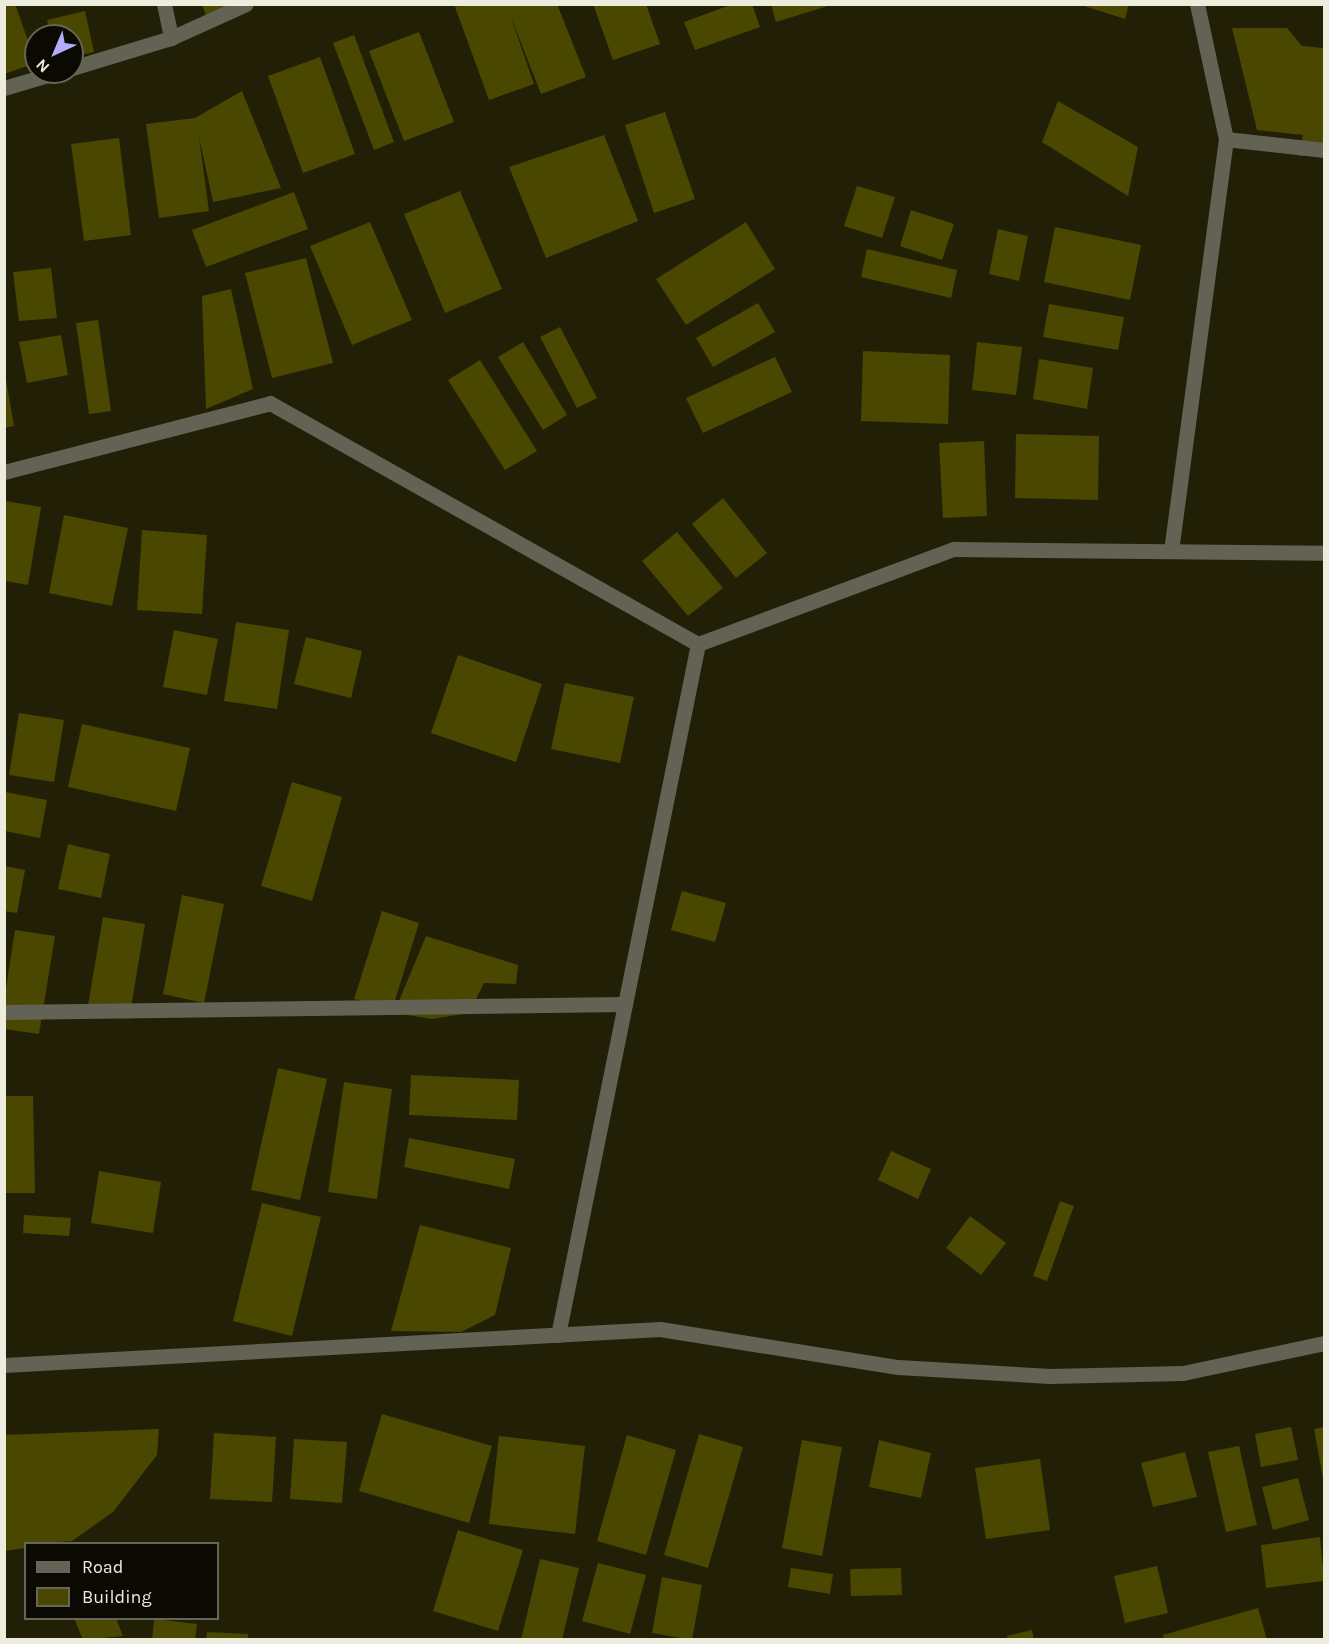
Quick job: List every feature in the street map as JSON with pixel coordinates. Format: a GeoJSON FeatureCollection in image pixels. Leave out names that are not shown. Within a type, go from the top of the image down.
{"type":"FeatureCollection","features":[{"type":"Feature","properties":{"kind":"street"},"geometry":{"type":"LineString","coordinates":[[164,4],[171,38]]}},
{"type":"Feature","properties":{"kind":"street"},"geometry":{"type":"LineString","coordinates":[[84,64],[171,38],[246,4]]}},
{"type":"Feature","properties":{"kind":"street"},"geometry":{"type":"LineString","coordinates":[[1171,551],[1226,139],[1197,4]]}},
{"type":"Feature","properties":{"kind":"street"},"geometry":{"type":"LineString","coordinates":[[4,88],[24,82]]}},
{"type":"Feature","properties":{"kind":"street"},"geometry":{"type":"LineString","coordinates":[[1226,139],[1324,150]]}},
{"type":"Feature","properties":{"kind":"street"},"geometry":{"type":"LineString","coordinates":[[4,472],[270,403],[698,644],[954,549],[1324,553]]}},
{"type":"Feature","properties":{"kind":"street"},"geometry":{"type":"LineString","coordinates":[[558,1335],[698,644]]}},
{"type":"Feature","properties":{"kind":"street"},"geometry":{"type":"LineString","coordinates":[[4,1012],[625,1004]]}},
{"type":"Feature","properties":{"kind":"street"},"geometry":{"type":"LineString","coordinates":[[4,1365],[660,1329],[898,1367],[1050,1376],[1183,1373],[1324,1343]]}},
{"type":"Feature","properties":{"kind":"building"},"geometry":{"type":"Polygon","coordinates":[[[4,4],[15,4],[24,29],[24,67],[4,74],[4,4]]]}},
{"type":"Feature","properties":{"kind":"building"},"geometry":{"type":"Polygon","coordinates":[[[202,4],[241,4],[206,16],[202,4]]]}},
{"type":"Feature","properties":{"kind":"building"},"geometry":{"type":"Polygon","coordinates":[[[462,4],[557,4],[586,77],[541,94],[510,15],[534,84],[489,100],[455,7],[462,4]]]}},
{"type":"Feature","properties":{"kind":"building"},"geometry":{"type":"Polygon","coordinates":[[[593,4],[646,4],[660,44],[613,60],[593,4]]]}},
{"type":"Feature","properties":{"kind":"building"},"geometry":{"type":"Polygon","coordinates":[[[733,4],[752,4],[760,27],[695,50],[684,22],[733,4]]]}},
{"type":"Feature","properties":{"kind":"building"},"geometry":{"type":"Polygon","coordinates":[[[771,4],[831,4],[831,5],[776,22],[771,4]]]}},
{"type":"Feature","properties":{"kind":"building"},"geometry":{"type":"Polygon","coordinates":[[[1078,4],[1129,4],[1125,19],[1078,4]]]}},
{"type":"Feature","properties":{"kind":"building"},"geometry":{"type":"Polygon","coordinates":[[[85,11],[94,52],[84,54],[84,24],[48,24],[47,20],[85,11]]]}},
{"type":"Feature","properties":{"kind":"building"},"geometry":{"type":"Polygon","coordinates":[[[1232,28],[1287,28],[1302,46],[1324,48],[1324,153],[1299,156],[1303,135],[1257,130],[1232,28]]]}},
{"type":"Feature","properties":{"kind":"building"},"geometry":{"type":"Polygon","coordinates":[[[419,32],[454,122],[404,141],[369,51],[419,32]]]}},
{"type":"Feature","properties":{"kind":"building"},"geometry":{"type":"Polygon","coordinates":[[[354,35],[394,142],[374,150],[333,43],[354,35]]]}},
{"type":"Feature","properties":{"kind":"building"},"geometry":{"type":"Polygon","coordinates":[[[320,57],[355,154],[303,173],[268,76],[320,57]]]}},
{"type":"Feature","properties":{"kind":"building"},"geometry":{"type":"Polygon","coordinates":[[[242,91],[281,188],[213,202],[199,137],[209,211],[159,218],[146,124],[195,118],[242,91]]]}},
{"type":"Feature","properties":{"kind":"building"},"geometry":{"type":"Polygon","coordinates":[[[1058,101],[1138,147],[1128,196],[1042,142],[1058,101]]]}},
{"type":"Feature","properties":{"kind":"building"},"geometry":{"type":"Polygon","coordinates":[[[665,112],[695,199],[654,213],[625,125],[665,112]]]}},
{"type":"Feature","properties":{"kind":"building"},"geometry":{"type":"Polygon","coordinates":[[[604,135],[638,221],[546,258],[509,167],[604,135]]]}},
{"type":"Feature","properties":{"kind":"building"},"geometry":{"type":"Polygon","coordinates":[[[119,138],[131,235],[84,241],[71,144],[119,138]]]}},
{"type":"Feature","properties":{"kind":"building"},"geometry":{"type":"Polygon","coordinates":[[[857,186],[895,197],[882,238],[844,226],[857,186]]]}},
{"type":"Feature","properties":{"kind":"building"},"geometry":{"type":"Polygon","coordinates":[[[460,191],[502,289],[445,313],[404,214],[460,191]]]}},
{"type":"Feature","properties":{"kind":"building"},"geometry":{"type":"Polygon","coordinates":[[[294,192],[308,229],[206,267],[192,230],[294,192]]]}},
{"type":"Feature","properties":{"kind":"building"},"geometry":{"type":"Polygon","coordinates":[[[911,210],[954,224],[942,260],[900,246],[911,210]]]}},
{"type":"Feature","properties":{"kind":"building"},"geometry":{"type":"Polygon","coordinates":[[[370,222],[412,320],[352,345],[310,246],[370,222]]]}},
{"type":"Feature","properties":{"kind":"building"},"geometry":{"type":"Polygon","coordinates":[[[746,222],[775,269],[686,325],[656,279],[746,222]]]}},
{"type":"Feature","properties":{"kind":"building"},"geometry":{"type":"Polygon","coordinates":[[[1055,227],[1141,245],[1130,300],[1044,282],[1055,227]]]}},
{"type":"Feature","properties":{"kind":"building"},"geometry":{"type":"Polygon","coordinates":[[[998,229],[1028,236],[1019,281],[989,274],[998,229]]]}},
{"type":"Feature","properties":{"kind":"building"},"geometry":{"type":"Polygon","coordinates":[[[867,249],[957,270],[951,298],[861,277],[867,249]]]}},
{"type":"Feature","properties":{"kind":"building"},"geometry":{"type":"Polygon","coordinates":[[[306,258],[333,363],[272,378],[245,273],[306,258]]]}},
{"type":"Feature","properties":{"kind":"building"},"geometry":{"type":"Polygon","coordinates":[[[51,268],[57,318],[19,321],[13,272],[51,268]]]}},
{"type":"Feature","properties":{"kind":"building"},"geometry":{"type":"Polygon","coordinates":[[[231,289],[253,389],[206,409],[202,296],[231,289]]]}},
{"type":"Feature","properties":{"kind":"building"},"geometry":{"type":"Polygon","coordinates":[[[758,303],[775,332],[713,367],[696,338],[758,303]]]}},
{"type":"Feature","properties":{"kind":"building"},"geometry":{"type":"Polygon","coordinates":[[[1049,304],[1124,317],[1118,350],[1043,337],[1049,304]]]}},
{"type":"Feature","properties":{"kind":"building"},"geometry":{"type":"Polygon","coordinates":[[[98,320],[111,411],[89,414],[76,323],[98,320]]]}},
{"type":"Feature","properties":{"kind":"building"},"geometry":{"type":"Polygon","coordinates":[[[560,327],[597,398],[577,408],[540,337],[560,327]]]}},
{"type":"Feature","properties":{"kind":"building"},"geometry":{"type":"Polygon","coordinates":[[[61,335],[68,375],[27,383],[19,342],[61,335]]]}},
{"type":"Feature","properties":{"kind":"building"},"geometry":{"type":"Polygon","coordinates":[[[523,342],[567,415],[543,430],[498,357],[523,342]]]}},
{"type":"Feature","properties":{"kind":"building"},"geometry":{"type":"Polygon","coordinates":[[[977,342],[1022,347],[1016,395],[972,390],[977,342]]]}},
{"type":"Feature","properties":{"kind":"building"},"geometry":{"type":"Polygon","coordinates":[[[863,351],[950,355],[948,424],[861,421],[863,351]]]}},
{"type":"Feature","properties":{"kind":"building"},"geometry":{"type":"Polygon","coordinates":[[[775,357],[792,392],[703,433],[686,398],[775,357]]]}},
{"type":"Feature","properties":{"kind":"building"},"geometry":{"type":"Polygon","coordinates":[[[1039,359],[1093,368],[1087,409],[1033,399],[1039,359]]]}},
{"type":"Feature","properties":{"kind":"building"},"geometry":{"type":"Polygon","coordinates":[[[480,360],[537,451],[505,470],[448,380],[480,360]]]}},
{"type":"Feature","properties":{"kind":"building"},"geometry":{"type":"Polygon","coordinates":[[[4,368],[14,426],[4,428],[4,368]]]}},
{"type":"Feature","properties":{"kind":"building"},"geometry":{"type":"Polygon","coordinates":[[[1016,434],[1099,436],[1098,500],[1015,498],[1016,434]]]}},
{"type":"Feature","properties":{"kind":"building"},"geometry":{"type":"Polygon","coordinates":[[[984,441],[987,516],[943,518],[939,443],[984,441]]]}},
{"type":"Feature","properties":{"kind":"building"},"geometry":{"type":"Polygon","coordinates":[[[723,498],[767,553],[736,578],[692,524],[723,498]]]}},
{"type":"Feature","properties":{"kind":"building"},"geometry":{"type":"Polygon","coordinates":[[[5,501],[41,507],[28,585],[5,581],[5,501]]]}},
{"type":"Feature","properties":{"kind":"building"},"geometry":{"type":"Polygon","coordinates":[[[64,515],[128,528],[112,606],[49,593],[64,515]]]}},
{"type":"Feature","properties":{"kind":"building"},"geometry":{"type":"Polygon","coordinates":[[[142,530],[207,535],[202,614],[137,610],[142,530]]]}},
{"type":"Feature","properties":{"kind":"building"},"geometry":{"type":"Polygon","coordinates":[[[677,532],[723,588],[688,616],[642,561],[677,532]]]}},
{"type":"Feature","properties":{"kind":"building"},"geometry":{"type":"Polygon","coordinates":[[[236,622],[289,630],[277,709],[224,701],[236,622]]]}},
{"type":"Feature","properties":{"kind":"building"},"geometry":{"type":"Polygon","coordinates":[[[174,630],[218,639],[207,695],[163,687],[174,630]]]}},
{"type":"Feature","properties":{"kind":"building"},"geometry":{"type":"Polygon","coordinates":[[[306,637],[362,651],[351,698],[294,684],[306,637]]]}},
{"type":"Feature","properties":{"kind":"building"},"geometry":{"type":"Polygon","coordinates":[[[458,655],[542,684],[516,762],[431,733],[458,655]]]}},
{"type":"Feature","properties":{"kind":"building"},"geometry":{"type":"Polygon","coordinates":[[[565,683],[634,697],[620,763],[551,749],[565,683]]]}},
{"type":"Feature","properties":{"kind":"building"},"geometry":{"type":"Polygon","coordinates":[[[19,713],[64,720],[54,782],[9,775],[19,713]]]}},
{"type":"Feature","properties":{"kind":"building"},"geometry":{"type":"Polygon","coordinates":[[[82,724],[190,748],[176,811],[68,787],[82,724]]]}},
{"type":"Feature","properties":{"kind":"building"},"geometry":{"type":"Polygon","coordinates":[[[292,782],[342,797],[312,901],[261,886],[292,782]]]}},
{"type":"Feature","properties":{"kind":"building"},"geometry":{"type":"Polygon","coordinates":[[[5,792],[47,800],[40,838],[5,831],[5,792]]]}},
{"type":"Feature","properties":{"kind":"building"},"geometry":{"type":"Polygon","coordinates":[[[68,844],[110,854],[101,898],[58,889],[68,844]]]}},
{"type":"Feature","properties":{"kind":"building"},"geometry":{"type":"Polygon","coordinates":[[[4,866],[25,870],[17,913],[4,911],[4,866]]]}},
{"type":"Feature","properties":{"kind":"building"},"geometry":{"type":"Polygon","coordinates":[[[682,891],[726,903],[715,942],[671,930],[682,891]]]}},
{"type":"Feature","properties":{"kind":"building"},"geometry":{"type":"Polygon","coordinates":[[[182,895],[224,904],[204,1003],[163,994],[182,895]]]}},
{"type":"Feature","properties":{"kind":"building"},"geometry":{"type":"Polygon","coordinates":[[[382,911],[419,923],[392,1010],[354,999],[382,911]]]}},
{"type":"Feature","properties":{"kind":"building"},"geometry":{"type":"Polygon","coordinates":[[[103,917],[145,924],[129,1019],[87,1011],[103,917]]]}},
{"type":"Feature","properties":{"kind":"building"},"geometry":{"type":"Polygon","coordinates":[[[15,930],[55,936],[39,1034],[4,1029],[4,1001],[15,930]]]}},
{"type":"Feature","properties":{"kind":"building"},"geometry":{"type":"Polygon","coordinates":[[[426,936],[518,965],[516,984],[484,983],[469,1013],[432,1019],[394,1013],[426,936]]]}},
{"type":"Feature","properties":{"kind":"building"},"geometry":{"type":"Polygon","coordinates":[[[278,1068],[327,1079],[300,1200],[251,1190],[278,1068]]]}},
{"type":"Feature","properties":{"kind":"building"},"geometry":{"type":"Polygon","coordinates":[[[411,1075],[519,1080],[517,1120],[409,1115],[411,1075]]]}},
{"type":"Feature","properties":{"kind":"building"},"geometry":{"type":"Polygon","coordinates":[[[344,1082],[392,1089],[377,1199],[328,1192],[344,1082]]]}},
{"type":"Feature","properties":{"kind":"building"},"geometry":{"type":"Polygon","coordinates":[[[4,1096],[33,1096],[35,1193],[4,1193],[4,1096]]]}},
{"type":"Feature","properties":{"kind":"building"},"geometry":{"type":"Polygon","coordinates":[[[409,1138],[515,1159],[509,1189],[404,1167],[409,1138]]]}},
{"type":"Feature","properties":{"kind":"building"},"geometry":{"type":"Polygon","coordinates":[[[891,1151],[931,1169],[918,1199],[878,1180],[891,1151]]]}},
{"type":"Feature","properties":{"kind":"building"},"geometry":{"type":"Polygon","coordinates":[[[99,1171],[161,1182],[153,1233],[91,1223],[99,1171]]]}},
{"type":"Feature","properties":{"kind":"building"},"geometry":{"type":"Polygon","coordinates":[[[1060,1201],[1074,1206],[1047,1281],[1033,1276],[1060,1201]]]}},
{"type":"Feature","properties":{"kind":"building"},"geometry":{"type":"Polygon","coordinates":[[[262,1203],[321,1217],[292,1336],[233,1321],[262,1203]]]}},
{"type":"Feature","properties":{"kind":"building"},"geometry":{"type":"Polygon","coordinates":[[[24,1215],[71,1218],[69,1236],[23,1233],[24,1215]]]}},
{"type":"Feature","properties":{"kind":"building"},"geometry":{"type":"Polygon","coordinates":[[[970,1216],[1006,1243],[981,1275],[946,1248],[970,1216]]]}},
{"type":"Feature","properties":{"kind":"building"},"geometry":{"type":"Polygon","coordinates":[[[420,1225],[511,1248],[495,1315],[461,1332],[391,1331],[420,1225]]]}},
{"type":"Feature","properties":{"kind":"building"},"geometry":{"type":"Polygon","coordinates":[[[382,1414],[492,1446],[469,1523],[359,1491],[382,1414]]]}},
{"type":"Feature","properties":{"kind":"building"},"geometry":{"type":"Polygon","coordinates":[[[1291,1427],[1298,1460],[1261,1467],[1255,1434],[1291,1427]]]}},
{"type":"Feature","properties":{"kind":"building"},"geometry":{"type":"Polygon","coordinates":[[[1324,1427],[1324,1478],[1323,1478],[1314,1429],[1324,1427]]]}},
{"type":"Feature","properties":{"kind":"building"},"geometry":{"type":"Polygon","coordinates":[[[159,1429],[157,1455],[113,1512],[72,1541],[24,1542],[24,1548],[4,1551],[4,1435],[159,1429]]]}},
{"type":"Feature","properties":{"kind":"building"},"geometry":{"type":"Polygon","coordinates":[[[214,1433],[276,1437],[272,1502],[210,1499],[214,1433]]]}},
{"type":"Feature","properties":{"kind":"building"},"geometry":{"type":"Polygon","coordinates":[[[699,1434],[743,1447],[708,1568],[664,1555],[699,1434]]]}},
{"type":"Feature","properties":{"kind":"building"},"geometry":{"type":"Polygon","coordinates":[[[627,1435],[676,1450],[646,1555],[597,1541],[627,1435]]]}},
{"type":"Feature","properties":{"kind":"building"},"geometry":{"type":"Polygon","coordinates":[[[499,1436],[585,1446],[575,1534],[489,1524],[499,1436]]]}},
{"type":"Feature","properties":{"kind":"building"},"geometry":{"type":"Polygon","coordinates":[[[294,1439],[347,1442],[342,1503],[290,1499],[294,1439]]]}},
{"type":"Feature","properties":{"kind":"building"},"geometry":{"type":"Polygon","coordinates":[[[802,1440],[842,1447],[822,1556],[782,1548],[802,1440]]]}},
{"type":"Feature","properties":{"kind":"building"},"geometry":{"type":"Polygon","coordinates":[[[879,1440],[931,1453],[921,1498],[869,1487],[879,1440]]]}},
{"type":"Feature","properties":{"kind":"building"},"geometry":{"type":"Polygon","coordinates":[[[1239,1446],[1257,1525],[1226,1532],[1208,1452],[1239,1446]]]}},
{"type":"Feature","properties":{"kind":"building"},"geometry":{"type":"Polygon","coordinates":[[[1185,1452],[1197,1497],[1153,1507],[1141,1463],[1185,1452]]]}},
{"type":"Feature","properties":{"kind":"building"},"geometry":{"type":"Polygon","coordinates":[[[1040,1459],[1050,1530],[986,1539],[975,1468],[1040,1459]]]}},
{"type":"Feature","properties":{"kind":"building"},"geometry":{"type":"Polygon","coordinates":[[[1298,1478],[1309,1520],[1273,1530],[1262,1487],[1298,1478]]]}},
{"type":"Feature","properties":{"kind":"building"},"geometry":{"type":"Polygon","coordinates":[[[458,1530],[523,1550],[498,1631],[433,1611],[458,1530]]]}},
{"type":"Feature","properties":{"kind":"building"},"geometry":{"type":"Polygon","coordinates":[[[1320,1537],[1324,1581],[1266,1588],[1261,1545],[1320,1537]]]}},
{"type":"Feature","properties":{"kind":"building"},"geometry":{"type":"Polygon","coordinates":[[[540,1559],[579,1568],[562,1640],[521,1640],[540,1559]]]}},
{"type":"Feature","properties":{"kind":"building"},"geometry":{"type":"Polygon","coordinates":[[[598,1563],[646,1575],[630,1634],[582,1621],[598,1563]]]}},
{"type":"Feature","properties":{"kind":"building"},"geometry":{"type":"Polygon","coordinates":[[[1157,1566],[1168,1613],[1125,1623],[1114,1576],[1157,1566]]]}},
{"type":"Feature","properties":{"kind":"building"},"geometry":{"type":"Polygon","coordinates":[[[791,1568],[833,1574],[830,1594],[788,1587],[791,1568]]]}},
{"type":"Feature","properties":{"kind":"building"},"geometry":{"type":"Polygon","coordinates":[[[901,1568],[902,1595],[851,1596],[850,1569],[901,1568]]]}},
{"type":"Feature","properties":{"kind":"building"},"geometry":{"type":"Polygon","coordinates":[[[662,1577],[702,1585],[692,1640],[652,1633],[662,1577]]]}},
{"type":"Feature","properties":{"kind":"building"},"geometry":{"type":"Polygon","coordinates":[[[1258,1608],[1267,1640],[1164,1640],[1163,1635],[1258,1608]]]}},
{"type":"Feature","properties":{"kind":"building"},"geometry":{"type":"Polygon","coordinates":[[[75,1620],[117,1620],[123,1636],[83,1640],[75,1620]]]}},
{"type":"Feature","properties":{"kind":"building"},"geometry":{"type":"Polygon","coordinates":[[[154,1620],[197,1624],[195,1640],[152,1640],[154,1620]]]}},
{"type":"Feature","properties":{"kind":"building"},"geometry":{"type":"Polygon","coordinates":[[[1032,1630],[1034,1640],[1008,1640],[1007,1636],[1032,1630]]]}},
{"type":"Feature","properties":{"kind":"building"},"geometry":{"type":"Polygon","coordinates":[[[207,1632],[248,1634],[248,1640],[206,1640],[207,1632]]]}}]}
